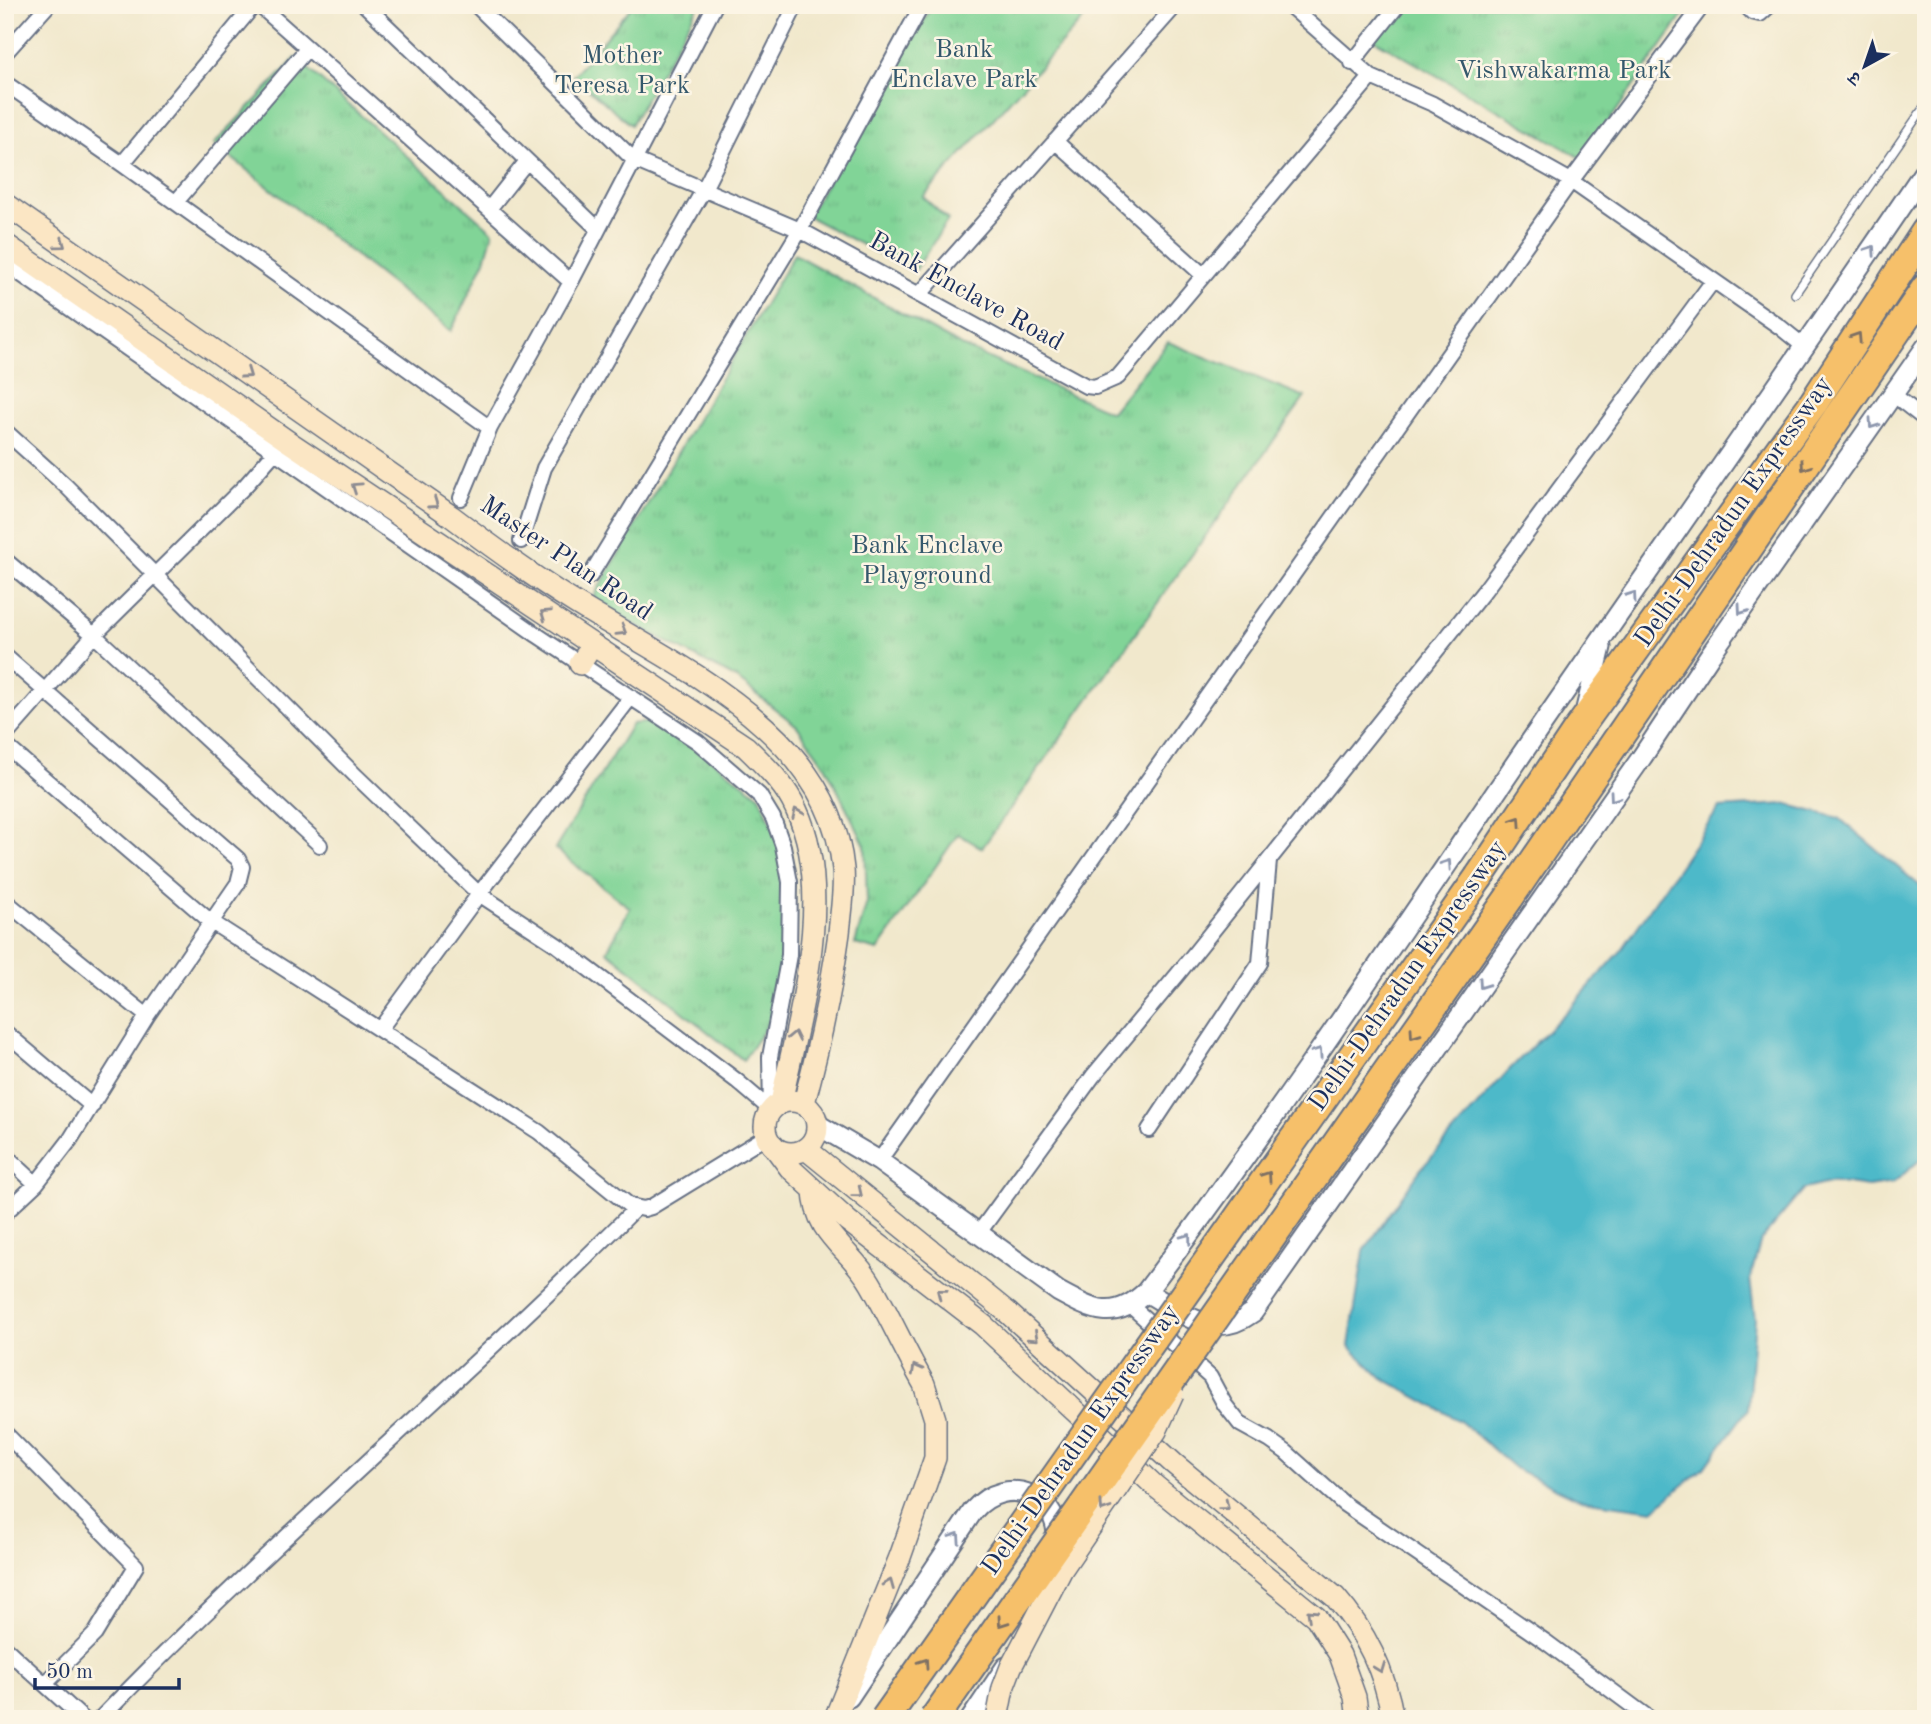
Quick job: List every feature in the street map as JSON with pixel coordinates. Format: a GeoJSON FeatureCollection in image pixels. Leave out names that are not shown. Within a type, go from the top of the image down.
{"type":"FeatureCollection","features":[{"type":"Feature","properties":{"kind":"highway","name":"Delhi-Dehradun Expressway"},"geometry":{"type":"LineString","coordinates":[[885,1719],[1479,877],[1582,724],[1814,402],[1926,231]]}},
{"type":"Feature","properties":{"kind":"highway","name":"Delhi-Dehradun Expressway"},"geometry":{"type":"LineString","coordinates":[[934,1719],[1509,898],[1926,288]]}},
{"type":"Feature","properties":{"kind":"main road","name":"Master Plan Road"},"geometry":{"type":"LineString","coordinates":[[5,204],[451,516],[516,565],[729,696],[788,750],[812,779],[827,810],[838,838],[844,870],[833,978],[804,1104]]}},
{"type":"Feature","properties":{"kind":"main road"},"geometry":{"type":"LineString","coordinates":[[5,244],[280,446],[746,747],[778,779],[796,807],[810,843],[815,879],[809,958],[776,1107],[765,1124],[770,1140],[790,1168],[848,1221],[983,1325],[1155,1486],[1316,1617],[1340,1655],[1355,1697],[1358,1719]]}},
{"type":"Feature","properties":{"kind":"main road"},"geometry":{"type":"LineString","coordinates":[[580,664],[592,646]]}},
{"type":"Feature","properties":{"kind":"main road"},"geometry":{"type":"LineString","coordinates":[[770,1140],[789,1153],[806,1149],[817,1134],[816,1116],[804,1104],[795,1101],[776,1107]]}},
{"type":"Feature","properties":{"kind":"main road"},"geometry":{"type":"LineString","coordinates":[[806,1149],[1007,1312],[1173,1463],[1335,1597],[1351,1615],[1375,1656],[1384,1678],[1393,1719]]}},
{"type":"Feature","properties":{"kind":"main road"},"geometry":{"type":"LineString","coordinates":[[814,1190],[814,1203],[823,1226],[869,1281],[924,1384],[931,1401],[936,1432],[935,1458],[909,1532],[836,1717]]}},
{"type":"Feature","properties":{"kind":"main road"},"geometry":{"type":"LineString","coordinates":[[997,1719],[1003,1688],[1011,1667],[1062,1569],[1156,1431],[1197,1341]]}},
{"type":"Feature","properties":{"kind":"street"},"geometry":{"type":"LineString","coordinates":[[5,53],[48,5]]}},
{"type":"Feature","properties":{"kind":"street"},"geometry":{"type":"LineString","coordinates":[[122,164],[256,5],[571,282]]}},
{"type":"Feature","properties":{"kind":"street"},"geometry":{"type":"LineString","coordinates":[[365,5],[598,229]]}},
{"type":"Feature","properties":{"kind":"street","name":"Bank Enclave Road"},"geometry":{"type":"LineString","coordinates":[[476,5],[634,160],[800,230],[1086,386],[1095,387],[1118,377],[1371,77]]}},
{"type":"Feature","properties":{"kind":"street"},"geometry":{"type":"LineString","coordinates":[[461,498],[490,428],[571,282],[715,5]]}},
{"type":"Feature","properties":{"kind":"street"},"geometry":{"type":"LineString","coordinates":[[521,541],[544,468],[704,189],[796,5]]}},
{"type":"Feature","properties":{"kind":"street"},"geometry":{"type":"LineString","coordinates":[[590,576],[800,230],[922,5]]}},
{"type":"Feature","properties":{"kind":"street"},"geometry":{"type":"LineString","coordinates":[[920,294],[1176,5]]}},
{"type":"Feature","properties":{"kind":"street"},"geometry":{"type":"LineString","coordinates":[[1289,5],[1371,77],[1433,104],[1571,181],[1806,348]]}},
{"type":"Feature","properties":{"kind":"street"},"geometry":{"type":"LineString","coordinates":[[1352,62],[1398,5]]}},
{"type":"Feature","properties":{"kind":"street"},"geometry":{"type":"LineString","coordinates":[[879,1161],[1571,181],[1703,5]]}},
{"type":"Feature","properties":{"kind":"street"},"geometry":{"type":"LineString","coordinates":[[1745,5],[1752,12],[1760,14],[1770,5]]}},
{"type":"Feature","properties":{"kind":"street"},"geometry":{"type":"LineString","coordinates":[[176,202],[307,48]]}},
{"type":"Feature","properties":{"kind":"street"},"geometry":{"type":"LineString","coordinates":[[5,83],[176,202],[490,428]]}},
{"type":"Feature","properties":{"kind":"street"},"geometry":{"type":"LineString","coordinates":[[1055,141],[1203,275]]}},
{"type":"Feature","properties":{"kind":"street"},"geometry":{"type":"LineString","coordinates":[[489,209],[527,161]]}},
{"type":"Feature","properties":{"kind":"street"},"geometry":{"type":"LineString","coordinates":[[818,1125],[879,1161],[1059,1292],[1084,1306],[1118,1311],[1132,1306],[1146,1292],[1223,1191],[1555,706],[1806,348],[1926,169]]}},
{"type":"Feature","properties":{"kind":"street"},"geometry":{"type":"LineString","coordinates":[[5,264],[280,446],[580,664],[698,742],[759,796],[774,818],[790,882],[790,944],[770,1057],[776,1107]]}},
{"type":"Feature","properties":{"kind":"street"},"geometry":{"type":"LineString","coordinates":[[978,1234],[1093,1076],[1178,974],[1483,591],[1713,281]]}},
{"type":"Feature","properties":{"kind":"street"},"geometry":{"type":"LineString","coordinates":[[1146,1292],[1201,1323],[1220,1326],[1237,1323],[1253,1311],[1926,347]]}},
{"type":"Feature","properties":{"kind":"street"},"geometry":{"type":"LineString","coordinates":[[1894,395],[1926,420]]}},
{"type":"Feature","properties":{"kind":"street"},"geometry":{"type":"LineString","coordinates":[[5,431],[66,486],[479,894],[557,945],[737,1081],[776,1107]]}},
{"type":"Feature","properties":{"kind":"street"},"geometry":{"type":"LineString","coordinates":[[5,736],[94,635],[245,486],[280,446]]}},
{"type":"Feature","properties":{"kind":"street"},"geometry":{"type":"LineString","coordinates":[[5,561],[94,635],[320,845]]}},
{"type":"Feature","properties":{"kind":"street"},"geometry":{"type":"LineString","coordinates":[[1582,724],[1603,637]]}},
{"type":"Feature","properties":{"kind":"street"},"geometry":{"type":"LineString","coordinates":[[5,656],[238,859],[242,867],[242,874],[147,1016],[63,1151],[36,1184],[5,1213]]}},
{"type":"Feature","properties":{"kind":"street"},"geometry":{"type":"LineString","coordinates":[[1555,706],[1629,659]]}},
{"type":"Feature","properties":{"kind":"street"},"geometry":{"type":"LineString","coordinates":[[1642,757],[1664,672]]}},
{"type":"Feature","properties":{"kind":"street"},"geometry":{"type":"LineString","coordinates":[[1614,746],[1688,688]]}},
{"type":"Feature","properties":{"kind":"street"},"geometry":{"type":"LineString","coordinates":[[380,1029],[479,894],[631,697]]}},
{"type":"Feature","properties":{"kind":"street"},"geometry":{"type":"LineString","coordinates":[[5,745],[210,922],[539,1132],[636,1208],[651,1208],[770,1140]]}},
{"type":"Feature","properties":{"kind":"street"},"geometry":{"type":"LineString","coordinates":[[1149,1130],[1260,963],[1269,859]]}},
{"type":"Feature","properties":{"kind":"street"},"geometry":{"type":"LineString","coordinates":[[5,901],[147,1016]]}},
{"type":"Feature","properties":{"kind":"street"},"geometry":{"type":"LineString","coordinates":[[5,1031],[92,1106]]}},
{"type":"Feature","properties":{"kind":"street"},"geometry":{"type":"LineString","coordinates":[[5,1155],[36,1184]]}},
{"type":"Feature","properties":{"kind":"street"},"geometry":{"type":"LineString","coordinates":[[100,1719],[155,1662],[478,1357],[567,1278],[636,1208]]}},
{"type":"Feature","properties":{"kind":"street"},"geometry":{"type":"LineString","coordinates":[[1132,1306],[1210,1377],[1225,1405],[1240,1424],[1286,1452],[1344,1504],[1546,1642],[1650,1719]]}},
{"type":"Feature","properties":{"kind":"street"},"geometry":{"type":"LineString","coordinates":[[5,1433],[136,1566],[95,1634],[45,1684]]}},
{"type":"Feature","properties":{"kind":"street"},"geometry":{"type":"LineString","coordinates":[[836,1717],[979,1503],[996,1493],[1026,1493],[1043,1503],[1054,1519],[1058,1539],[1056,1549],[1031,1628],[971,1719]]}},
{"type":"Feature","properties":{"kind":"street"},"geometry":{"type":"LineString","coordinates":[[5,1648],[83,1719]]}},
{"type":"Feature","properties":{"kind":"lane"},"geometry":{"type":"LineString","coordinates":[[1795,294],[1926,103]]}},
{"type":"Feature","properties":{"kind":"green space","name":"Mother Teresa Park"},"geometry":{"type":"Polygon","coordinates":[[[633,5],[699,5],[631,125],[573,76],[633,5]]]}},
{"type":"Feature","properties":{"kind":"green space","name":"Bank Enclave Park"},"geometry":{"type":"Polygon","coordinates":[[[933,5],[1096,5],[923,197],[948,220],[914,272],[807,216],[933,5]]]}},
{"type":"Feature","properties":{"kind":"green space","name":"Vishwakarma Park"},"geometry":{"type":"Polygon","coordinates":[[[1389,5],[1690,5],[1583,159],[1366,35],[1389,5]]]}},
{"type":"Feature","properties":{"kind":"green space"},"geometry":{"type":"Polygon","coordinates":[[[296,58],[493,232],[485,260],[451,331],[214,144],[296,58]]]}},
{"type":"Feature","properties":{"kind":"green space","name":"Bank Enclave Playground"},"geometry":{"type":"Polygon","coordinates":[[[794,254],[959,345],[1111,412],[1168,342],[1305,397],[982,848],[958,834],[878,950],[855,944],[867,902],[865,845],[826,767],[797,726],[737,679],[591,601],[794,254]]]}},
{"type":"Feature","properties":{"kind":"green space"},"geometry":{"type":"Polygon","coordinates":[[[660,721],[760,796],[787,861],[788,945],[770,1021],[743,1060],[607,951],[630,908],[555,849],[632,724],[660,721]]]}},
{"type":"Feature","properties":{"kind":"water"},"geometry":{"type":"Polygon","coordinates":[[[1784,804],[1839,818],[1926,891],[1926,1159],[1920,1160],[1893,1183],[1868,1187],[1833,1182],[1804,1189],[1761,1240],[1750,1279],[1755,1319],[1748,1409],[1704,1468],[1653,1510],[1582,1500],[1516,1469],[1460,1421],[1382,1378],[1349,1346],[1364,1251],[1420,1170],[1621,951],[1719,808],[1784,804]]]}}]}
